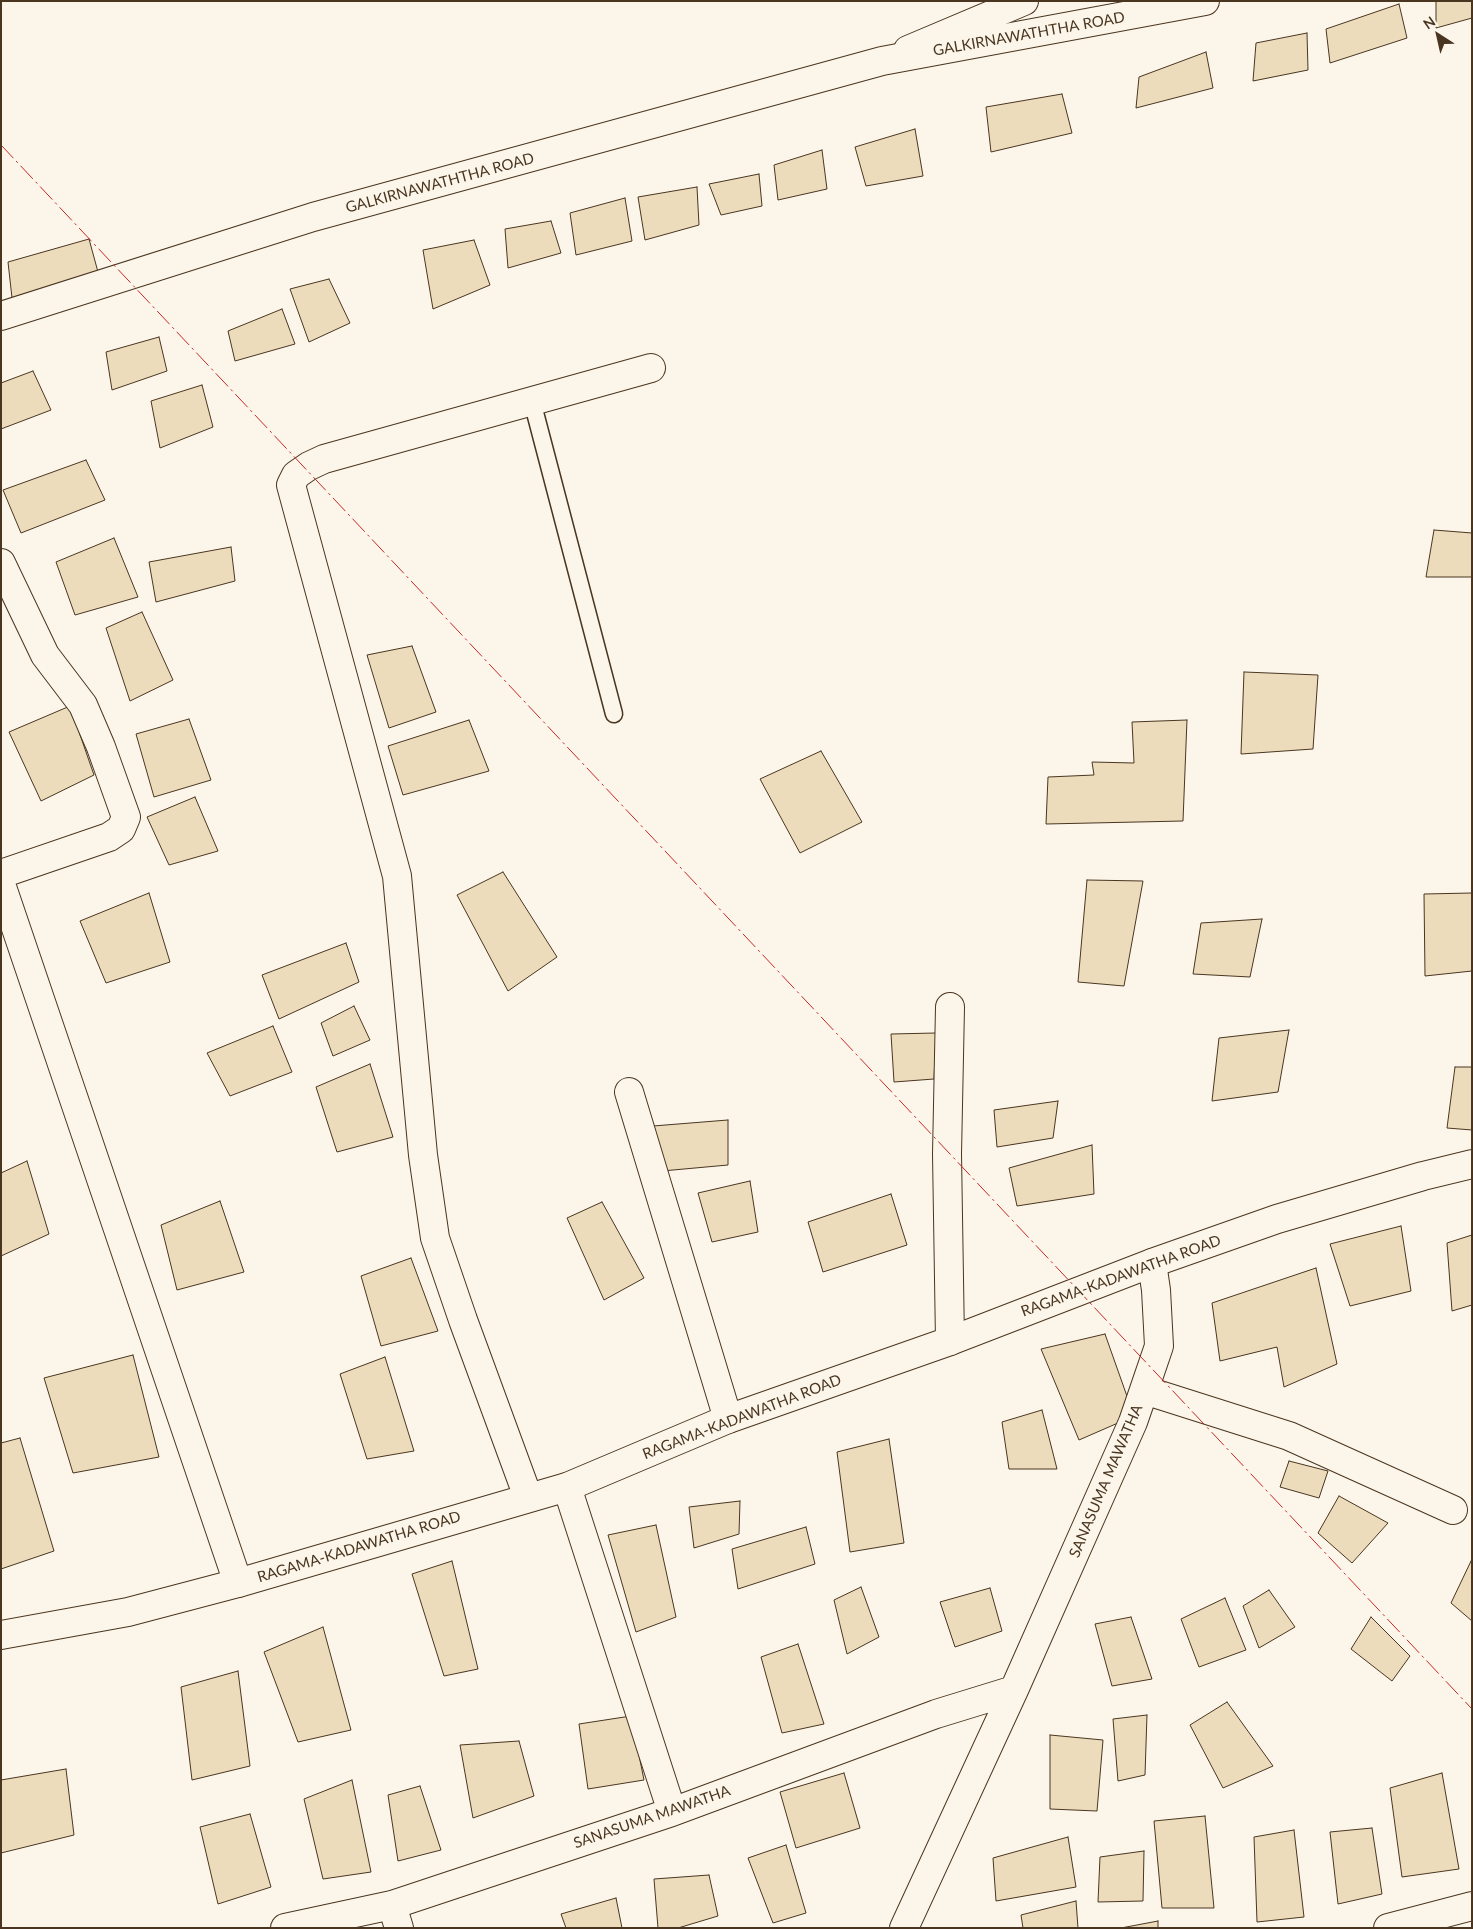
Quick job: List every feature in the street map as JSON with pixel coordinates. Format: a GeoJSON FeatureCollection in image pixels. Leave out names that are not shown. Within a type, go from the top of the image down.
{"type":"FeatureCollection","features":[{"type":"Feature","properties":{"kind":"street","name":"GALKIRNAWATHTHA ROAD"},"geometry":{"type":"LineString","coordinates":[[882,61],[1024,1]]}},
{"type":"Feature","properties":{"kind":"street","name":"GALKIRNAWATHTHA ROAD"},"geometry":{"type":"LineString","coordinates":[[1,316],[313,217],[882,61],[1206,1]]}},
{"type":"Feature","properties":{"kind":"street"},"geometry":{"type":"LineString","coordinates":[[528,1497],[435,1238],[423,1155],[397,876],[291,485],[296,475],[308,466],[324,459],[651,368]]}},
{"type":"Feature","properties":{"kind":"street"},"geometry":{"type":"LineString","coordinates":[[1,563],[45,655],[83,705],[101,747],[126,817],[120,830],[109,837],[1,874]]}},
{"type":"Feature","properties":{"kind":"street"},"geometry":{"type":"LineString","coordinates":[[1,884],[238,1583]]}},
{"type":"Feature","properties":{"kind":"street"},"geometry":{"type":"LineString","coordinates":[[950,1008],[947,1154],[950,1341]]}},
{"type":"Feature","properties":{"kind":"street"},"geometry":{"type":"LineString","coordinates":[[629,1092],[728,1419]]}},
{"type":"Feature","properties":{"kind":"street","name":"RAGAMA-KADAWATHA ROAD"},"geometry":{"type":"LineString","coordinates":[[1,1635],[128,1612],[238,1583],[567,1486],[728,1419],[950,1341],[1152,1263],[1277,1219],[1423,1176],[1472,1164]]}},
{"type":"Feature","properties":{"kind":"street","name":"SANASUMA MAWATHA"},"geometry":{"type":"LineString","coordinates":[[904,1928],[1014,1690],[1133,1422],[1159,1346],[1156,1290],[1152,1263]]}},
{"type":"Feature","properties":{"kind":"street"},"geometry":{"type":"LineString","coordinates":[[1144,1390],[1289,1436],[1453,1510]]}},
{"type":"Feature","properties":{"kind":"street"},"geometry":{"type":"LineString","coordinates":[[567,1486],[672,1812]]}},
{"type":"Feature","properties":{"kind":"street","name":"SANASUMA MAWATHA"},"geometry":{"type":"LineString","coordinates":[[285,1928],[396,1917],[936,1714],[1014,1690]]}},
{"type":"Feature","properties":{"kind":"street"},"geometry":{"type":"LineString","coordinates":[[1388,1928],[1472,1906]]}},
{"type":"Feature","properties":{"kind":"lane"},"geometry":{"type":"LineString","coordinates":[[532,402],[614,714]]}},
{"type":"Feature","properties":{"kind":"building"},"geometry":{"type":"Polygon","coordinates":[[[1436,1],[1472,1],[1472,18],[1436,28],[1436,1]]]}},
{"type":"Feature","properties":{"kind":"building"},"geometry":{"type":"Polygon","coordinates":[[[1399,4],[1407,38],[1330,63],[1326,29],[1399,4]]]}},
{"type":"Feature","properties":{"kind":"building"},"geometry":{"type":"Polygon","coordinates":[[[1307,33],[1308,70],[1253,81],[1256,43],[1307,33]]]}},
{"type":"Feature","properties":{"kind":"building"},"geometry":{"type":"Polygon","coordinates":[[[1206,52],[1213,88],[1136,108],[1139,77],[1206,52]]]}},
{"type":"Feature","properties":{"kind":"building"},"geometry":{"type":"Polygon","coordinates":[[[1062,94],[1072,133],[991,152],[986,107],[1062,94]]]}},
{"type":"Feature","properties":{"kind":"building"},"geometry":{"type":"Polygon","coordinates":[[[915,129],[923,176],[866,186],[855,147],[915,129]]]}},
{"type":"Feature","properties":{"kind":"building"},"geometry":{"type":"Polygon","coordinates":[[[822,150],[827,189],[778,200],[774,165],[822,150]]]}},
{"type":"Feature","properties":{"kind":"building"},"geometry":{"type":"Polygon","coordinates":[[[759,174],[762,206],[721,215],[709,184],[759,174]]]}},
{"type":"Feature","properties":{"kind":"building"},"geometry":{"type":"Polygon","coordinates":[[[697,187],[699,225],[645,240],[638,197],[697,187]]]}},
{"type":"Feature","properties":{"kind":"building"},"geometry":{"type":"Polygon","coordinates":[[[625,198],[632,241],[576,255],[570,213],[625,198]]]}},
{"type":"Feature","properties":{"kind":"building"},"geometry":{"type":"Polygon","coordinates":[[[551,221],[561,253],[508,268],[505,229],[551,221]]]}},
{"type":"Feature","properties":{"kind":"building"},"geometry":{"type":"Polygon","coordinates":[[[89,239],[98,272],[12,298],[8,262],[89,239]]]}},
{"type":"Feature","properties":{"kind":"building"},"geometry":{"type":"Polygon","coordinates":[[[474,240],[490,285],[433,309],[423,250],[474,240]]]}},
{"type":"Feature","properties":{"kind":"building"},"geometry":{"type":"Polygon","coordinates":[[[329,279],[350,323],[309,342],[290,289],[329,279]]]}},
{"type":"Feature","properties":{"kind":"building"},"geometry":{"type":"Polygon","coordinates":[[[282,309],[295,344],[235,361],[228,331],[282,309]]]}},
{"type":"Feature","properties":{"kind":"building"},"geometry":{"type":"Polygon","coordinates":[[[159,337],[167,371],[112,390],[106,352],[159,337]]]}},
{"type":"Feature","properties":{"kind":"building"},"geometry":{"type":"Polygon","coordinates":[[[33,371],[51,410],[1,429],[1,383],[33,371]]]}},
{"type":"Feature","properties":{"kind":"building"},"geometry":{"type":"Polygon","coordinates":[[[202,385],[213,427],[160,448],[151,401],[202,385]]]}},
{"type":"Feature","properties":{"kind":"building"},"geometry":{"type":"Polygon","coordinates":[[[86,460],[105,500],[21,533],[3,490],[86,460]]]}},
{"type":"Feature","properties":{"kind":"building"},"geometry":{"type":"Polygon","coordinates":[[[1434,530],[1472,533],[1472,577],[1426,577],[1434,530]]]}},
{"type":"Feature","properties":{"kind":"building"},"geometry":{"type":"Polygon","coordinates":[[[114,538],[138,597],[75,615],[56,562],[114,538]]]}},
{"type":"Feature","properties":{"kind":"building"},"geometry":{"type":"Polygon","coordinates":[[[231,547],[235,581],[156,602],[149,562],[231,547]]]}},
{"type":"Feature","properties":{"kind":"building"},"geometry":{"type":"Polygon","coordinates":[[[142,612],[173,680],[130,701],[106,628],[142,612]]]}},
{"type":"Feature","properties":{"kind":"building"},"geometry":{"type":"Polygon","coordinates":[[[412,646],[436,712],[389,728],[367,655],[412,646]]]}},
{"type":"Feature","properties":{"kind":"building"},"geometry":{"type":"Polygon","coordinates":[[[1244,672],[1318,675],[1313,749],[1241,754],[1244,672]]]}},
{"type":"Feature","properties":{"kind":"building"},"geometry":{"type":"Polygon","coordinates":[[[70,706],[94,775],[41,801],[9,732],[70,706]]]}},
{"type":"Feature","properties":{"kind":"building"},"geometry":{"type":"Polygon","coordinates":[[[189,719],[211,780],[154,797],[136,734],[189,719]]]}},
{"type":"Feature","properties":{"kind":"building"},"geometry":{"type":"Polygon","coordinates":[[[469,720],[489,771],[403,795],[388,746],[469,720]]]}},
{"type":"Feature","properties":{"kind":"building"},"geometry":{"type":"Polygon","coordinates":[[[1187,720],[1183,821],[1046,824],[1048,777],[1094,775],[1092,762],[1134,763],[1132,722],[1187,720]]]}},
{"type":"Feature","properties":{"kind":"building"},"geometry":{"type":"Polygon","coordinates":[[[821,751],[862,822],[800,853],[760,779],[821,751]]]}},
{"type":"Feature","properties":{"kind":"building"},"geometry":{"type":"Polygon","coordinates":[[[195,797],[218,851],[169,865],[147,817],[195,797]]]}},
{"type":"Feature","properties":{"kind":"building"},"geometry":{"type":"Polygon","coordinates":[[[503,872],[557,957],[508,991],[457,895],[503,872]]]}},
{"type":"Feature","properties":{"kind":"building"},"geometry":{"type":"Polygon","coordinates":[[[1087,880],[1143,881],[1124,986],[1078,982],[1087,880]]]}},
{"type":"Feature","properties":{"kind":"building"},"geometry":{"type":"Polygon","coordinates":[[[149,893],[170,962],[106,983],[80,921],[149,893]]]}},
{"type":"Feature","properties":{"kind":"building"},"geometry":{"type":"Polygon","coordinates":[[[1472,893],[1472,971],[1425,976],[1424,894],[1472,893]]]}},
{"type":"Feature","properties":{"kind":"building"},"geometry":{"type":"Polygon","coordinates":[[[1262,919],[1250,977],[1193,974],[1201,923],[1262,919]]]}},
{"type":"Feature","properties":{"kind":"building"},"geometry":{"type":"Polygon","coordinates":[[[346,943],[359,982],[279,1019],[262,975],[346,943]]]}},
{"type":"Feature","properties":{"kind":"building"},"geometry":{"type":"Polygon","coordinates":[[[354,1006],[370,1040],[333,1056],[321,1023],[354,1006]]]}},
{"type":"Feature","properties":{"kind":"building"},"geometry":{"type":"Polygon","coordinates":[[[273,1026],[292,1072],[230,1096],[207,1053],[273,1026]]]}},
{"type":"Feature","properties":{"kind":"building"},"geometry":{"type":"Polygon","coordinates":[[[1289,1030],[1278,1092],[1212,1101],[1219,1038],[1289,1030]]]}},
{"type":"Feature","properties":{"kind":"building"},"geometry":{"type":"Polygon","coordinates":[[[936,1033],[934,1079],[894,1082],[891,1034],[936,1033]]]}},
{"type":"Feature","properties":{"kind":"building"},"geometry":{"type":"Polygon","coordinates":[[[370,1064],[393,1137],[337,1152],[316,1087],[370,1064]]]}},
{"type":"Feature","properties":{"kind":"building"},"geometry":{"type":"Polygon","coordinates":[[[1455,1067],[1472,1067],[1472,1130],[1447,1128],[1455,1067]]]}},
{"type":"Feature","properties":{"kind":"building"},"geometry":{"type":"Polygon","coordinates":[[[1058,1101],[1053,1138],[997,1147],[994,1110],[1058,1101]]]}},
{"type":"Feature","properties":{"kind":"building"},"geometry":{"type":"Polygon","coordinates":[[[728,1120],[728,1165],[662,1171],[653,1126],[728,1120]]]}},
{"type":"Feature","properties":{"kind":"building"},"geometry":{"type":"Polygon","coordinates":[[[1092,1145],[1094,1194],[1017,1206],[1009,1168],[1092,1145]]]}},
{"type":"Feature","properties":{"kind":"building"},"geometry":{"type":"Polygon","coordinates":[[[27,1161],[49,1234],[1,1256],[1,1173],[27,1161]]]}},
{"type":"Feature","properties":{"kind":"building"},"geometry":{"type":"Polygon","coordinates":[[[750,1181],[758,1232],[712,1242],[698,1193],[750,1181]]]}},
{"type":"Feature","properties":{"kind":"building"},"geometry":{"type":"Polygon","coordinates":[[[891,1194],[907,1245],[823,1272],[808,1222],[891,1194]]]}},
{"type":"Feature","properties":{"kind":"building"},"geometry":{"type":"Polygon","coordinates":[[[220,1201],[244,1272],[177,1290],[161,1225],[220,1201]]]}},
{"type":"Feature","properties":{"kind":"building"},"geometry":{"type":"Polygon","coordinates":[[[602,1202],[644,1278],[604,1300],[567,1218],[602,1202]]]}},
{"type":"Feature","properties":{"kind":"building"},"geometry":{"type":"Polygon","coordinates":[[[1401,1226],[1411,1291],[1350,1306],[1330,1244],[1401,1226]]]}},
{"type":"Feature","properties":{"kind":"building"},"geometry":{"type":"Polygon","coordinates":[[[1472,1235],[1472,1305],[1452,1311],[1447,1243],[1472,1235]]]}},
{"type":"Feature","properties":{"kind":"building"},"geometry":{"type":"Polygon","coordinates":[[[411,1258],[438,1331],[381,1346],[361,1276],[411,1258]]]}},
{"type":"Feature","properties":{"kind":"building"},"geometry":{"type":"Polygon","coordinates":[[[1316,1268],[1337,1364],[1284,1387],[1277,1347],[1220,1361],[1212,1303],[1316,1268]]]}},
{"type":"Feature","properties":{"kind":"building"},"geometry":{"type":"Polygon","coordinates":[[[1105,1334],[1134,1416],[1079,1440],[1041,1349],[1105,1334]]]}},
{"type":"Feature","properties":{"kind":"building"},"geometry":{"type":"Polygon","coordinates":[[[133,1355],[159,1457],[73,1473],[44,1378],[133,1355]]]}},
{"type":"Feature","properties":{"kind":"building"},"geometry":{"type":"Polygon","coordinates":[[[385,1357],[414,1451],[367,1459],[340,1374],[385,1357]]]}},
{"type":"Feature","properties":{"kind":"building"},"geometry":{"type":"Polygon","coordinates":[[[1042,1410],[1057,1469],[1009,1469],[1002,1422],[1042,1410]]]}},
{"type":"Feature","properties":{"kind":"building"},"geometry":{"type":"Polygon","coordinates":[[[20,1438],[54,1551],[1,1569],[1,1443],[20,1438]]]}},
{"type":"Feature","properties":{"kind":"building"},"geometry":{"type":"Polygon","coordinates":[[[889,1439],[904,1543],[850,1552],[837,1452],[889,1439]]]}},
{"type":"Feature","properties":{"kind":"building"},"geometry":{"type":"Polygon","coordinates":[[[1289,1461],[1328,1471],[1319,1498],[1280,1487],[1289,1461]]]}},
{"type":"Feature","properties":{"kind":"building"},"geometry":{"type":"Polygon","coordinates":[[[1339,1496],[1388,1523],[1352,1563],[1318,1533],[1339,1496]]]}},
{"type":"Feature","properties":{"kind":"building"},"geometry":{"type":"Polygon","coordinates":[[[740,1501],[739,1534],[694,1548],[689,1507],[740,1501]]]}},
{"type":"Feature","properties":{"kind":"building"},"geometry":{"type":"Polygon","coordinates":[[[656,1525],[676,1617],[636,1632],[608,1535],[656,1525]]]}},
{"type":"Feature","properties":{"kind":"building"},"geometry":{"type":"Polygon","coordinates":[[[806,1527],[815,1564],[738,1589],[732,1549],[806,1527]]]}},
{"type":"Feature","properties":{"kind":"building"},"geometry":{"type":"Polygon","coordinates":[[[1472,1559],[1472,1621],[1451,1603],[1472,1559]]]}},
{"type":"Feature","properties":{"kind":"building"},"geometry":{"type":"Polygon","coordinates":[[[452,1561],[478,1669],[444,1676],[412,1574],[452,1561]]]}},
{"type":"Feature","properties":{"kind":"building"},"geometry":{"type":"Polygon","coordinates":[[[861,1587],[879,1637],[847,1654],[834,1600],[861,1587]]]}},
{"type":"Feature","properties":{"kind":"building"},"geometry":{"type":"Polygon","coordinates":[[[990,1588],[1002,1631],[955,1647],[940,1602],[990,1588]]]}},
{"type":"Feature","properties":{"kind":"building"},"geometry":{"type":"Polygon","coordinates":[[[1269,1590],[1295,1627],[1259,1648],[1243,1606],[1269,1590]]]}},
{"type":"Feature","properties":{"kind":"building"},"geometry":{"type":"Polygon","coordinates":[[[1225,1598],[1246,1650],[1199,1667],[1181,1619],[1225,1598]]]}},
{"type":"Feature","properties":{"kind":"building"},"geometry":{"type":"Polygon","coordinates":[[[1131,1617],[1152,1679],[1112,1686],[1095,1624],[1131,1617]]]}},
{"type":"Feature","properties":{"kind":"building"},"geometry":{"type":"Polygon","coordinates":[[[1371,1617],[1410,1656],[1392,1681],[1351,1649],[1371,1617]]]}},
{"type":"Feature","properties":{"kind":"building"},"geometry":{"type":"Polygon","coordinates":[[[323,1627],[351,1730],[298,1742],[264,1652],[323,1627]]]}},
{"type":"Feature","properties":{"kind":"building"},"geometry":{"type":"Polygon","coordinates":[[[798,1644],[824,1724],[782,1733],[761,1657],[798,1644]]]}},
{"type":"Feature","properties":{"kind":"building"},"geometry":{"type":"Polygon","coordinates":[[[238,1671],[250,1766],[192,1780],[181,1687],[238,1671]]]}},
{"type":"Feature","properties":{"kind":"building"},"geometry":{"type":"Polygon","coordinates":[[[1227,1702],[1273,1766],[1223,1788],[1190,1725],[1227,1702]]]}},
{"type":"Feature","properties":{"kind":"building"},"geometry":{"type":"Polygon","coordinates":[[[1147,1715],[1145,1775],[1118,1781],[1113,1719],[1147,1715]]]}},
{"type":"Feature","properties":{"kind":"building"},"geometry":{"type":"Polygon","coordinates":[[[631,1716],[644,1780],[588,1789],[579,1724],[631,1716]]]}},
{"type":"Feature","properties":{"kind":"building"},"geometry":{"type":"Polygon","coordinates":[[[1050,1735],[1103,1740],[1097,1811],[1050,1809],[1050,1735]]]}},
{"type":"Feature","properties":{"kind":"building"},"geometry":{"type":"Polygon","coordinates":[[[519,1741],[534,1796],[473,1818],[460,1745],[519,1741]]]}},
{"type":"Feature","properties":{"kind":"building"},"geometry":{"type":"Polygon","coordinates":[[[66,1769],[74,1835],[1,1853],[1,1780],[66,1769]]]}},
{"type":"Feature","properties":{"kind":"building"},"geometry":{"type":"Polygon","coordinates":[[[844,1773],[860,1828],[796,1848],[780,1792],[844,1773]]]}},
{"type":"Feature","properties":{"kind":"building"},"geometry":{"type":"Polygon","coordinates":[[[1442,1773],[1459,1869],[1402,1877],[1390,1788],[1442,1773]]]}},
{"type":"Feature","properties":{"kind":"building"},"geometry":{"type":"Polygon","coordinates":[[[352,1780],[371,1872],[323,1879],[304,1799],[352,1780]]]}},
{"type":"Feature","properties":{"kind":"building"},"geometry":{"type":"Polygon","coordinates":[[[420,1786],[441,1850],[398,1861],[388,1795],[420,1786]]]}},
{"type":"Feature","properties":{"kind":"building"},"geometry":{"type":"Polygon","coordinates":[[[250,1814],[271,1887],[218,1904],[200,1827],[250,1814]]]}},
{"type":"Feature","properties":{"kind":"building"},"geometry":{"type":"Polygon","coordinates":[[[1205,1816],[1214,1908],[1162,1908],[1154,1821],[1205,1816]]]}},
{"type":"Feature","properties":{"kind":"building"},"geometry":{"type":"Polygon","coordinates":[[[1372,1828],[1382,1894],[1338,1904],[1330,1832],[1372,1828]]]}},
{"type":"Feature","properties":{"kind":"building"},"geometry":{"type":"Polygon","coordinates":[[[1294,1830],[1304,1917],[1257,1922],[1254,1837],[1294,1830]]]}},
{"type":"Feature","properties":{"kind":"building"},"geometry":{"type":"Polygon","coordinates":[[[1068,1837],[1076,1887],[996,1901],[993,1858],[1068,1837]]]}},
{"type":"Feature","properties":{"kind":"building"},"geometry":{"type":"Polygon","coordinates":[[[786,1845],[806,1913],[773,1923],[748,1858],[786,1845]]]}},
{"type":"Feature","properties":{"kind":"building"},"geometry":{"type":"Polygon","coordinates":[[[1144,1851],[1143,1901],[1098,1902],[1100,1857],[1144,1851]]]}},
{"type":"Feature","properties":{"kind":"building"},"geometry":{"type":"Polygon","coordinates":[[[709,1875],[718,1916],[678,1928],[658,1928],[654,1879],[709,1875]]]}},
{"type":"Feature","properties":{"kind":"building"},"geometry":{"type":"Polygon","coordinates":[[[616,1898],[622,1928],[566,1928],[561,1914],[616,1898]]]}},
{"type":"Feature","properties":{"kind":"building"},"geometry":{"type":"Polygon","coordinates":[[[1076,1901],[1078,1928],[1023,1928],[1021,1915],[1076,1901]]]}},
{"type":"Feature","properties":{"kind":"building"},"geometry":{"type":"Polygon","coordinates":[[[1158,1921],[1158,1928],[1121,1928],[1158,1921]]]}},
{"type":"Feature","properties":{"kind":"power"},"geometry":{"type":"LineString","coordinates":[[1,145],[1472,1709]]}}]}
